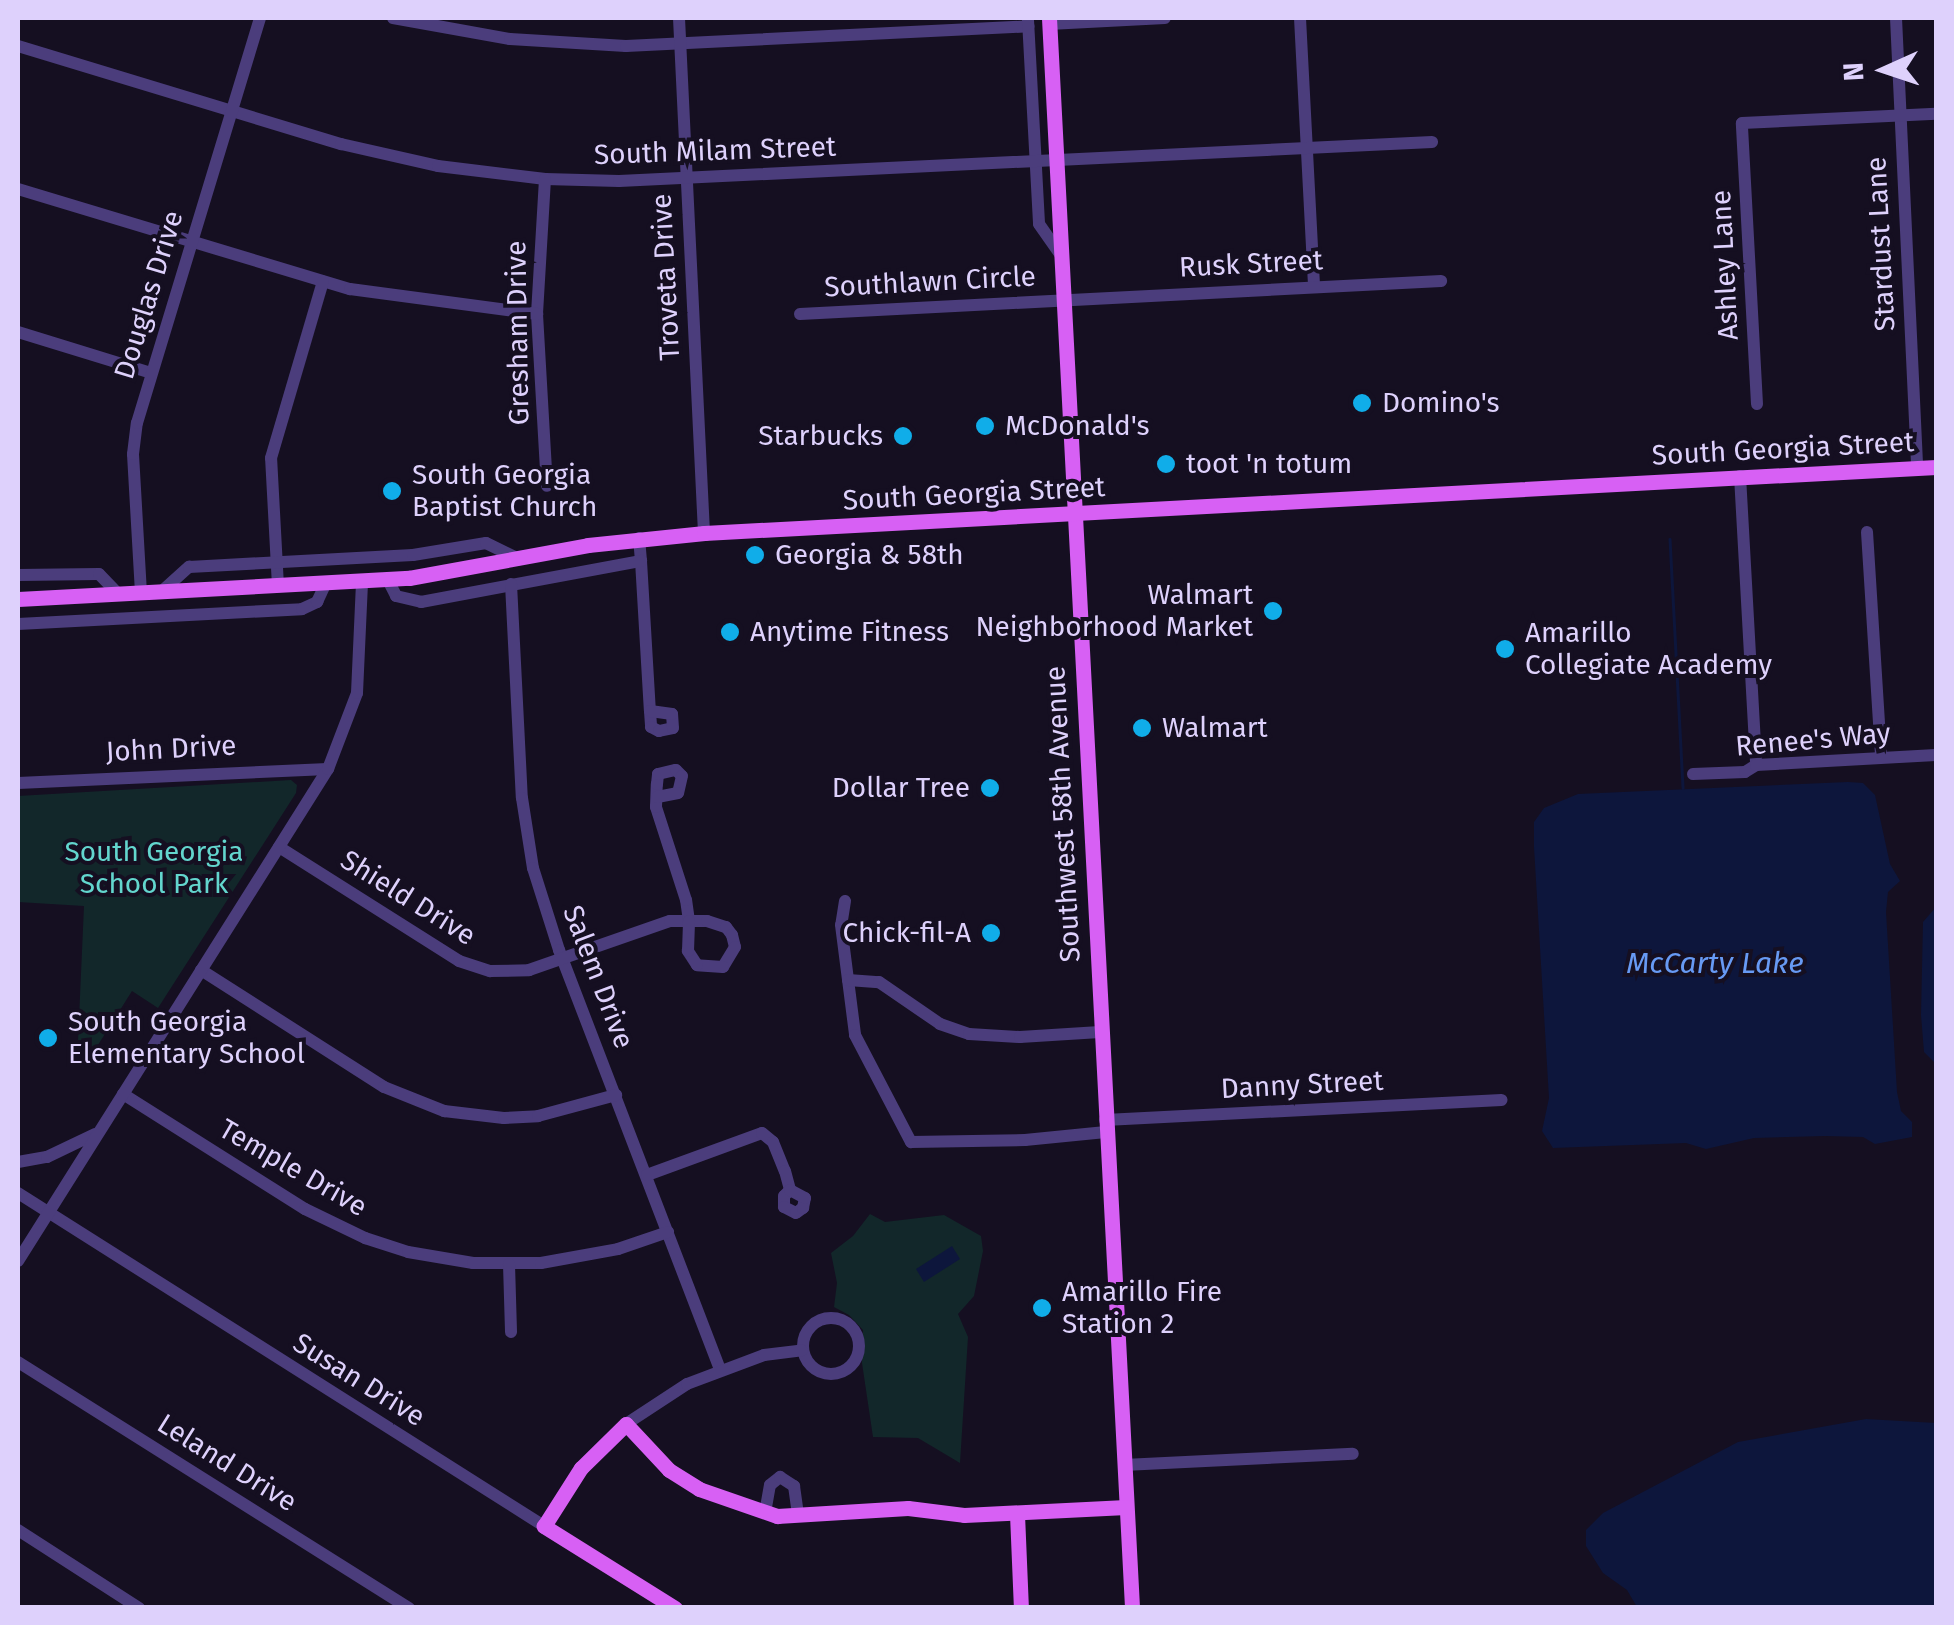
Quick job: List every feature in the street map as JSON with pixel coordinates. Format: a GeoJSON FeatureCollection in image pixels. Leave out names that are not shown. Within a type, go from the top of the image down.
{"type":"FeatureCollection","features":[{"type":"Feature","properties":{"kind":"main road","name":"Southwest 58th Avenue"},"geometry":{"type":"LineString","coordinates":[[1049,21],[1132,1608]]}},
{"type":"Feature","properties":{"kind":"main road","name":"South Georgia Street"},"geometry":{"type":"LineString","coordinates":[[18,600],[388,580],[639,538],[704,533],[1936,467]]}},
{"type":"Feature","properties":{"kind":"main road"},"geometry":{"type":"LineString","coordinates":[[544,1526],[581,1468],[626,1424],[669,1470],[714,1496],[765,1513],[798,1515],[908,1508],[964,1515],[1126,1508]]}},
{"type":"Feature","properties":{"kind":"main road"},"geometry":{"type":"LineString","coordinates":[[1017,1514],[1021,1608]]}},
{"type":"Feature","properties":{"kind":"main road","name":"Susan Drive"},"geometry":{"type":"LineString","coordinates":[[544,1526],[668,1606]]}},
{"type":"Feature","properties":{"kind":"street","name":"Douglas Drive"},"geometry":{"type":"LineString","coordinates":[[141,593],[133,454],[152,372],[260,18]]}},
{"type":"Feature","properties":{"kind":"street"},"geometry":{"type":"LineString","coordinates":[[392,18],[528,41],[680,44],[1028,22],[1039,224],[1061,254]]}},
{"type":"Feature","properties":{"kind":"street","name":"Troveta Drive"},"geometry":{"type":"LineString","coordinates":[[678,18],[704,533]]}},
{"type":"Feature","properties":{"kind":"street"},"geometry":{"type":"LineString","coordinates":[[1049,21],[1166,18]]}},
{"type":"Feature","properties":{"kind":"street"},"geometry":{"type":"LineString","coordinates":[[1300,18],[1314,286]]}},
{"type":"Feature","properties":{"kind":"street","name":"Stardust Lane"},"geometry":{"type":"LineString","coordinates":[[1896,18],[1917,468]]}},
{"type":"Feature","properties":{"kind":"street","name":"South Milam Street"},"geometry":{"type":"LineString","coordinates":[[18,46],[384,155],[545,179],[686,178],[1432,142]]}},
{"type":"Feature","properties":{"kind":"street"},"geometry":{"type":"LineString","coordinates":[[1900,116],[1936,114]]}},
{"type":"Feature","properties":{"kind":"street","name":"Ashley Lane"},"geometry":{"type":"LineString","coordinates":[[1758,404],[1742,123],[1900,116]]}},
{"type":"Feature","properties":{"kind":"street","name":"Gresham Drive"},"geometry":{"type":"LineString","coordinates":[[545,179],[537,314],[547,486]]}},
{"type":"Feature","properties":{"kind":"street"},"geometry":{"type":"LineString","coordinates":[[18,189],[324,281],[431,303],[537,314]]}},
{"type":"Feature","properties":{"kind":"street"},"geometry":{"type":"LineString","coordinates":[[278,586],[271,458],[324,281]]}},
{"type":"Feature","properties":{"kind":"street","name":"Rusk Street"},"geometry":{"type":"LineString","coordinates":[[1064,300],[1441,281]]}},
{"type":"Feature","properties":{"kind":"street","name":"Southlawn Circle"},"geometry":{"type":"LineString","coordinates":[[800,314],[1064,300]]}},
{"type":"Feature","properties":{"kind":"street"},"geometry":{"type":"LineString","coordinates":[[18,335],[152,372]]}},
{"type":"Feature","properties":{"kind":"street"},"geometry":{"type":"LineString","coordinates":[[1740,476],[1756,764]]}},
{"type":"Feature","properties":{"kind":"street"},"geometry":{"type":"LineString","coordinates":[[1867,532],[1881,757]]}},
{"type":"Feature","properties":{"kind":"street"},"geometry":{"type":"LineString","coordinates":[[639,538],[650,711]]}},
{"type":"Feature","properties":{"kind":"street"},"geometry":{"type":"LineString","coordinates":[[162,592],[189,566],[412,555],[486,543],[519,559]]}},
{"type":"Feature","properties":{"kind":"street"},"geometry":{"type":"LineString","coordinates":[[388,580],[396,596],[421,602],[642,561]]}},
{"type":"Feature","properties":{"kind":"street"},"geometry":{"type":"LineString","coordinates":[[18,575],[99,574],[118,594]]}},
{"type":"Feature","properties":{"kind":"street"},"geometry":{"type":"LineString","coordinates":[[18,1261],[328,769],[356,694],[362,653],[362,581]]}},
{"type":"Feature","properties":{"kind":"street"},"geometry":{"type":"LineString","coordinates":[[18,624],[302,609],[317,602],[326,583]]}},
{"type":"Feature","properties":{"kind":"street","name":"Salem Drive"},"geometry":{"type":"LineString","coordinates":[[512,584],[527,834],[538,889],[720,1370]]}},
{"type":"Feature","properties":{"kind":"street","name":"Renee's Way"},"geometry":{"type":"LineString","coordinates":[[1694,774],[1745,772],[1756,764],[1936,754]]}},
{"type":"Feature","properties":{"kind":"street","name":"John Drive"},"geometry":{"type":"LineString","coordinates":[[18,783],[328,769]]}},
{"type":"Feature","properties":{"kind":"street"},"geometry":{"type":"LineString","coordinates":[[657,797],[658,822],[686,900],[688,952],[696,964],[723,967],[735,947],[726,927],[689,921]]}},
{"type":"Feature","properties":{"kind":"street","name":"Shield Drive"},"geometry":{"type":"LineString","coordinates":[[280,847],[474,967],[509,972],[564,960],[670,921],[689,921]]}},
{"type":"Feature","properties":{"kind":"street"},"geometry":{"type":"LineString","coordinates":[[845,901],[841,925],[848,980],[878,982],[940,1024],[968,1034],[1007,1038],[1100,1032]]}},
{"type":"Feature","properties":{"kind":"street"},"geometry":{"type":"LineString","coordinates":[[202,970],[384,1087],[414,1102],[504,1118],[567,1112],[616,1096]]}},
{"type":"Feature","properties":{"kind":"street","name":"Danny Street"},"geometry":{"type":"LineString","coordinates":[[848,980],[855,1034],[910,1142],[1025,1140],[1106,1126],[1501,1100]]}},
{"type":"Feature","properties":{"kind":"street","name":"Temple Drive"},"geometry":{"type":"LineString","coordinates":[[123,1094],[334,1225],[408,1252],[509,1264],[586,1256],[668,1232]]}},
{"type":"Feature","properties":{"kind":"street"},"geometry":{"type":"LineString","coordinates":[[18,1162],[47,1157],[97,1133]]}},
{"type":"Feature","properties":{"kind":"street"},"geometry":{"type":"LineString","coordinates":[[647,1175],[762,1134],[773,1142],[790,1190]]}},
{"type":"Feature","properties":{"kind":"street","name":"Susan Drive"},"geometry":{"type":"LineString","coordinates":[[18,1194],[544,1526]]}},
{"type":"Feature","properties":{"kind":"street"},"geometry":{"type":"LineString","coordinates":[[509,1264],[511,1332]]}},
{"type":"Feature","properties":{"kind":"street"},"geometry":{"type":"LineString","coordinates":[[830,1316],[852,1326],[858,1337],[855,1361],[836,1374],[823,1374],[806,1360],[802,1350],[803,1338],[818,1319],[830,1316]]}},
{"type":"Feature","properties":{"kind":"street"},"geometry":{"type":"LineString","coordinates":[[626,1424],[686,1384],[764,1355],[802,1350]]}},
{"type":"Feature","properties":{"kind":"street","name":"Leland Drive"},"geometry":{"type":"LineString","coordinates":[[18,1362],[409,1608]]}},
{"type":"Feature","properties":{"kind":"street"},"geometry":{"type":"LineString","coordinates":[[1124,1465],[1353,1454]]}},
{"type":"Feature","properties":{"kind":"street"},"geometry":{"type":"LineString","coordinates":[[765,1513],[770,1485],[780,1477],[794,1486],[798,1515]]}},
{"type":"Feature","properties":{"kind":"street"},"geometry":{"type":"LineString","coordinates":[[18,1530],[139,1608]]}},
{"type":"Feature","properties":{"kind":"green space","name":"South Georgia School Park"},"geometry":{"type":"Polygon","coordinates":[[[291,780],[297,785],[296,793],[158,1008],[132,991],[86,1064],[77,1064],[84,906],[18,902],[18,796],[291,780]]]}},
{"type":"Feature","properties":{"kind":"green space"},"geometry":{"type":"Polygon","coordinates":[[[870,1214],[885,1222],[944,1215],[981,1236],[983,1251],[974,1296],[958,1314],[968,1337],[960,1463],[918,1438],[873,1437],[862,1363],[863,1330],[849,1315],[834,1307],[837,1283],[831,1253],[853,1236],[870,1214]]]}},
{"type":"Feature","properties":{"kind":"water","name":"McCarty Lake"},"geometry":{"type":"Polygon","coordinates":[[[1863,783],[1875,795],[1890,864],[1900,881],[1888,892],[1886,912],[1897,1092],[1901,1111],[1912,1122],[1912,1137],[1875,1144],[1863,1137],[1825,1136],[1754,1138],[1706,1149],[1686,1143],[1553,1148],[1542,1131],[1549,1098],[1534,847],[1534,822],[1544,808],[1578,794],[1863,783]]]}},
{"type":"Feature","properties":{"kind":"water"},"geometry":{"type":"Polygon","coordinates":[[[1936,907],[1936,1064],[1924,1052],[1921,1015],[1923,922],[1936,907]]]}},
{"type":"Feature","properties":{"kind":"water"},"geometry":{"type":"Polygon","coordinates":[[[952,1246],[960,1259],[924,1282],[916,1269],[952,1246]]]}},
{"type":"Feature","properties":{"kind":"water"},"geometry":{"type":"Polygon","coordinates":[[[1866,1419],[1936,1423],[1936,1607],[1637,1607],[1627,1590],[1603,1573],[1586,1546],[1586,1530],[1603,1513],[1738,1442],[1866,1419]]]}},
{"type":"Feature","properties":{"kind":"waterway"},"geometry":{"type":"LineString","coordinates":[[1670,539],[1683,788]]}},
{"type":"Feature","properties":{"kind":"place","name":"Domino's"},"geometry":{"type":"Point","coordinates":[1362,403]}},
{"type":"Feature","properties":{"kind":"place","name":"McDonald's"},"geometry":{"type":"Point","coordinates":[985,426]}},
{"type":"Feature","properties":{"kind":"place","name":"Starbucks"},"geometry":{"type":"Point","coordinates":[903,436]}},
{"type":"Feature","properties":{"kind":"place","name":"toot 'n totum"},"geometry":{"type":"Point","coordinates":[1166,464]}},
{"type":"Feature","properties":{"kind":"place","name":"South Georgia Baptist Church"},"geometry":{"type":"Point","coordinates":[392,491]}},
{"type":"Feature","properties":{"kind":"place","name":"Georgia & 58th"},"geometry":{"type":"Point","coordinates":[755,555]}},
{"type":"Feature","properties":{"kind":"place","name":"Walmart Neighborhood Market"},"geometry":{"type":"Point","coordinates":[1273,611]}},
{"type":"Feature","properties":{"kind":"place","name":"Anytime Fitness"},"geometry":{"type":"Point","coordinates":[730,632]}},
{"type":"Feature","properties":{"kind":"place","name":"Amarillo Collegiate Academy"},"geometry":{"type":"Point","coordinates":[1505,649]}},
{"type":"Feature","properties":{"kind":"place","name":"Walmart"},"geometry":{"type":"Point","coordinates":[1142,728]}},
{"type":"Feature","properties":{"kind":"place","name":"Dollar Tree"},"geometry":{"type":"Point","coordinates":[990,788]}},
{"type":"Feature","properties":{"kind":"place","name":"Chick-fil-A"},"geometry":{"type":"Point","coordinates":[991,933]}},
{"type":"Feature","properties":{"kind":"place","name":"South Georgia Elementary School"},"geometry":{"type":"Point","coordinates":[48,1038]}},
{"type":"Feature","properties":{"kind":"place","name":"Amarillo Fire Station 2"},"geometry":{"type":"Point","coordinates":[1042,1308]}}]}
